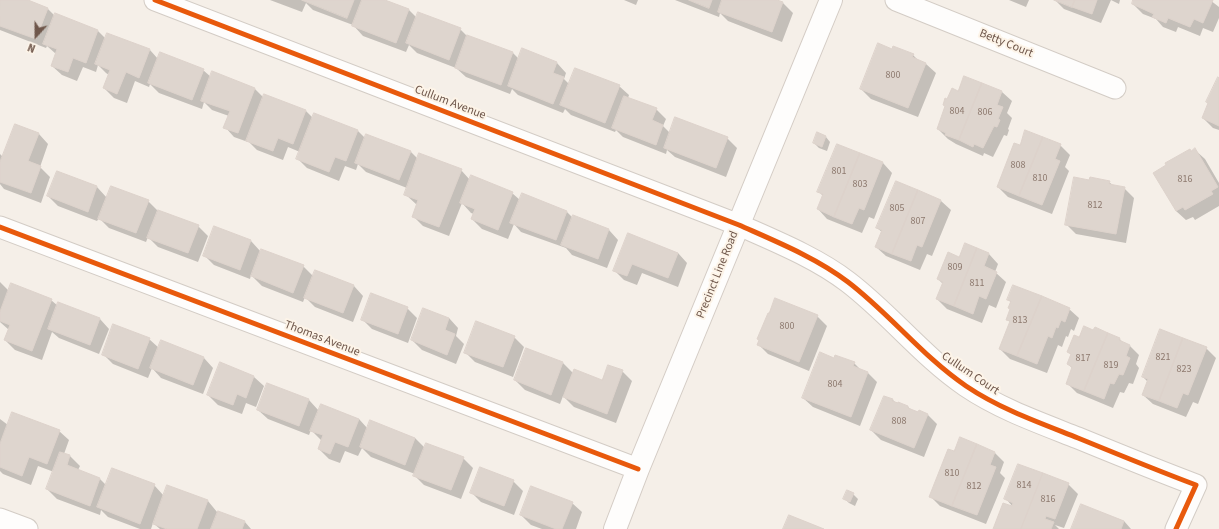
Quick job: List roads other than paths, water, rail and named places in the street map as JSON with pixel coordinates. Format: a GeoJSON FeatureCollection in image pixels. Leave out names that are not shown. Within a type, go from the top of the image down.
{"type":"FeatureCollection","features":[{"type":"Feature","properties":{"kind":"main road","name":"Precinct Line Road"},"geometry":{"type":"LineString","coordinates":[[614,529],[831,0]]}},
{"type":"Feature","properties":{"kind":"street","name":"Cullum Avenue"},"geometry":{"type":"LineString","coordinates":[[155,0],[739,225]]}},
{"type":"Feature","properties":{"kind":"street","name":"Betty Court"},"geometry":{"type":"LineString","coordinates":[[896,0],[1115,88]]}},
{"type":"Feature","properties":{"kind":"street","name":"Cullum Court"},"geometry":{"type":"LineString","coordinates":[[739,225],[786,246],[848,282],[942,369],[967,387],[994,403],[1196,485],[1176,529]]}},
{"type":"Feature","properties":{"kind":"street","name":"Thomas Avenue"},"geometry":{"type":"LineString","coordinates":[[0,227],[638,469]]}},
{"type":"Feature","properties":{"kind":"street"},"geometry":{"type":"LineString","coordinates":[[0,519],[27,529]]}}]}
